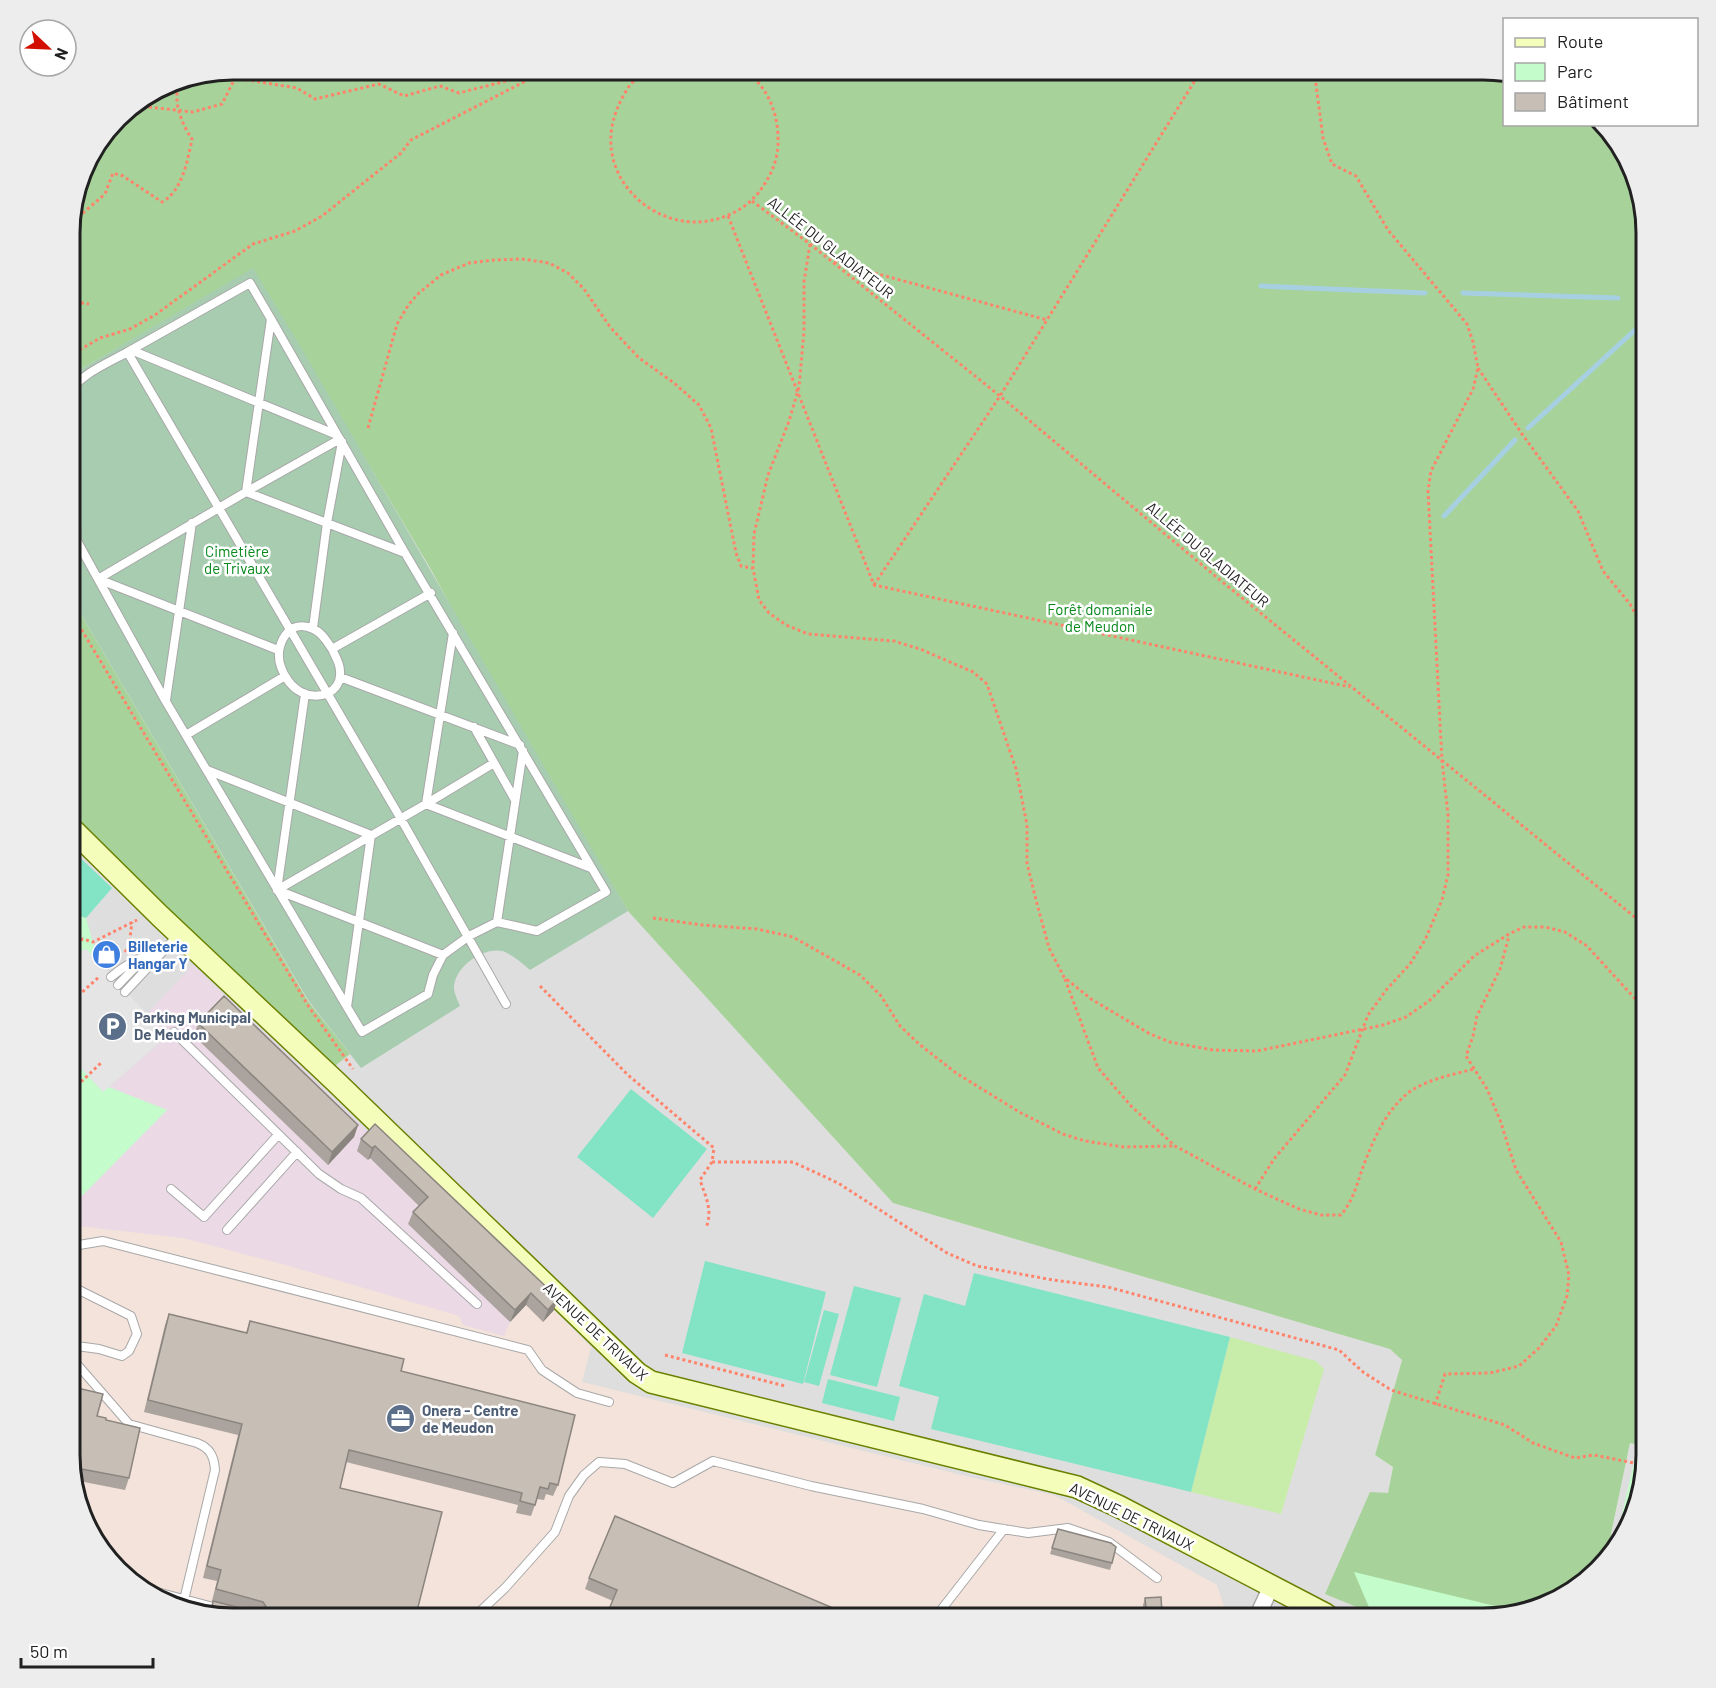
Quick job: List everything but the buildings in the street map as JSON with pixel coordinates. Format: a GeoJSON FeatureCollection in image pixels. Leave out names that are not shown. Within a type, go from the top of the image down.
{"type":"FeatureCollection","features":[{"type":"Feature","properties":{"kind":"main road","name":"AVENUE DE TRIVAUX"},"geometry":{"type":"LineString","coordinates":[[80,837],[637,1373],[651,1382],[1077,1487],[1120,1507],[1313,1608]]}},
{"type":"Feature","properties":{"kind":"street"},"geometry":{"type":"LineString","coordinates":[[1261,1608],[1271,1587]]}},
{"type":"Feature","properties":{"kind":"lane"},"geometry":{"type":"LineString","coordinates":[[80,380],[250,283],[405,553],[431,593],[606,892],[537,931],[497,922],[469,936],[443,955],[433,975],[428,994],[362,1032],[165,700],[80,546]]}},
{"type":"Feature","properties":{"kind":"lane"},"geometry":{"type":"LineString","coordinates":[[246,492],[271,319]]}},
{"type":"Feature","properties":{"kind":"lane"},"geometry":{"type":"LineString","coordinates":[[129,351],[340,439]]}},
{"type":"Feature","properties":{"kind":"lane"},"geometry":{"type":"LineString","coordinates":[[129,351],[469,936],[506,1004]]}},
{"type":"Feature","properties":{"kind":"lane"},"geometry":{"type":"LineString","coordinates":[[98,579],[340,439]]}},
{"type":"Feature","properties":{"kind":"lane"},"geometry":{"type":"LineString","coordinates":[[313,628],[340,439]]}},
{"type":"Feature","properties":{"kind":"lane"},"geometry":{"type":"LineString","coordinates":[[246,492],[405,553]]}},
{"type":"Feature","properties":{"kind":"lane"},"geometry":{"type":"LineString","coordinates":[[165,700],[192,524]]}},
{"type":"Feature","properties":{"kind":"lane"},"geometry":{"type":"LineString","coordinates":[[98,579],[278,650]]}},
{"type":"Feature","properties":{"kind":"lane"},"geometry":{"type":"LineString","coordinates":[[332,649],[431,593]]}},
{"type":"Feature","properties":{"kind":"lane"},"geometry":{"type":"LineString","coordinates":[[302,626],[313,628],[332,649],[340,668],[340,677],[334,690],[328,694],[320,696],[305,694],[296,689],[285,676],[278,658],[278,650],[280,642],[290,630],[302,626]]}},
{"type":"Feature","properties":{"kind":"lane"},"geometry":{"type":"LineString","coordinates":[[426,804],[453,633]]}},
{"type":"Feature","properties":{"kind":"lane"},"geometry":{"type":"LineString","coordinates":[[186,735],[285,676]]}},
{"type":"Feature","properties":{"kind":"lane"},"geometry":{"type":"LineString","coordinates":[[340,677],[474,727],[522,748]]}},
{"type":"Feature","properties":{"kind":"lane"},"geometry":{"type":"LineString","coordinates":[[277,890],[305,694]]}},
{"type":"Feature","properties":{"kind":"lane"},"geometry":{"type":"LineString","coordinates":[[474,727],[515,800]]}},
{"type":"Feature","properties":{"kind":"lane"},"geometry":{"type":"LineString","coordinates":[[497,922],[522,748]]}},
{"type":"Feature","properties":{"kind":"lane"},"geometry":{"type":"LineString","coordinates":[[277,890],[494,763]]}},
{"type":"Feature","properties":{"kind":"lane"},"geometry":{"type":"LineString","coordinates":[[207,770],[371,835]]}},
{"type":"Feature","properties":{"kind":"lane"},"geometry":{"type":"LineString","coordinates":[[426,804],[591,868]]}},
{"type":"Feature","properties":{"kind":"lane"},"geometry":{"type":"LineString","coordinates":[[347,1007],[371,835]]}},
{"type":"Feature","properties":{"kind":"lane"},"geometry":{"type":"LineString","coordinates":[[277,890],[443,955]]}},
{"type":"Feature","properties":{"kind":"lane"},"geometry":{"type":"LineString","coordinates":[[125,992],[179,934]]}},
{"type":"Feature","properties":{"kind":"lane"},"geometry":{"type":"LineString","coordinates":[[111,977],[122,968],[147,955],[163,951]]}},
{"type":"Feature","properties":{"kind":"lane"},"geometry":{"type":"LineString","coordinates":[[118,985],[147,955]]}},
{"type":"Feature","properties":{"kind":"lane"},"geometry":{"type":"LineString","coordinates":[[174,1032],[326,1179],[341,1190],[361,1198],[477,1304]]}},
{"type":"Feature","properties":{"kind":"lane"},"geometry":{"type":"LineString","coordinates":[[171,1189],[204,1217],[278,1135]]}},
{"type":"Feature","properties":{"kind":"lane"},"geometry":{"type":"LineString","coordinates":[[227,1230],[297,1152]]}},
{"type":"Feature","properties":{"kind":"lane"},"geometry":{"type":"LineString","coordinates":[[80,1245],[103,1241],[528,1350],[542,1370],[577,1393],[609,1402]]}},
{"type":"Feature","properties":{"kind":"lane"},"geometry":{"type":"LineString","coordinates":[[80,1290],[131,1316],[137,1334],[129,1351],[122,1356],[80,1346]]}},
{"type":"Feature","properties":{"kind":"lane"},"geometry":{"type":"LineString","coordinates":[[80,1368],[129,1424],[198,1443],[206,1446],[212,1453],[215,1470],[184,1600]]}},
{"type":"Feature","properties":{"kind":"lane"},"geometry":{"type":"LineString","coordinates":[[484,1608],[505,1588],[555,1532],[569,1496],[584,1475],[599,1462],[625,1464],[673,1483],[713,1461],[811,1486],[923,1509],[978,1525],[1028,1533],[1068,1528],[1109,1542],[1157,1578]]}},
{"type":"Feature","properties":{"kind":"lane"},"geometry":{"type":"LineString","coordinates":[[943,1608],[1004,1529]]}},
{"type":"Feature","properties":{"kind":"lane"},"geometry":{"type":"LineString","coordinates":[[176,1598],[210,1607]]}},
{"type":"Feature","properties":{"kind":"path"},"geometry":{"type":"LineString","coordinates":[[145,106],[193,112],[222,104],[234,80]]}},
{"type":"Feature","properties":{"kind":"path"},"geometry":{"type":"LineString","coordinates":[[249,80],[297,87],[315,99],[379,84],[404,96],[440,86],[459,93],[510,80]]}},
{"type":"Feature","properties":{"kind":"path"},"geometry":{"type":"LineString","coordinates":[[80,350],[100,338],[130,329],[155,315],[253,244],[295,231],[322,216],[400,153],[411,140],[526,80]]}},
{"type":"Feature","properties":{"kind":"path"},"geometry":{"type":"LineString","coordinates":[[635,80],[629,86],[616,109],[610,135],[614,162],[625,186],[645,207],[671,220],[700,223],[728,216],[752,201],[770,178],[779,150],[778,121],[767,94],[754,80]]}},
{"type":"Feature","properties":{"kind":"path"},"geometry":{"type":"LineString","coordinates":[[874,585],[1000,396],[1195,80]]}},
{"type":"Feature","properties":{"kind":"path"},"geometry":{"type":"LineString","coordinates":[[1315,80],[1323,138],[1332,164],[1356,176],[1388,230],[1467,324],[1478,368],[1578,511],[1603,572],[1630,604],[1636,615]]}},
{"type":"Feature","properties":{"kind":"path"},"geometry":{"type":"LineString","coordinates":[[81,215],[105,194],[113,173],[123,176],[162,202],[170,198],[187,167],[192,139],[183,126],[176,90]]}},
{"type":"Feature","properties":{"kind":"path","name":"ALLÉE DU GLADIATEUR"},"geometry":{"type":"LineString","coordinates":[[752,201],[832,261],[1000,396],[1220,580],[1636,918]]}},
{"type":"Feature","properties":{"kind":"path"},"geometry":{"type":"LineString","coordinates":[[728,216],[874,585]]}},
{"type":"Feature","properties":{"kind":"path"},"geometry":{"type":"LineString","coordinates":[[810,244],[804,282],[804,331],[797,392],[789,421],[768,475],[754,534],[753,568],[759,600],[769,613],[786,625],[808,634],[894,641],[920,649],[973,672],[987,684],[1016,769],[1027,825],[1027,863],[1036,900],[1050,948],[1064,977],[1098,1068],[1132,1107],[1175,1146],[1255,1189],[1299,1209],[1321,1215],[1341,1215],[1350,1204],[1366,1158],[1387,1114],[1412,1090],[1438,1079],[1474,1069]]}},
{"type":"Feature","properties":{"kind":"path"},"geometry":{"type":"LineString","coordinates":[[368,428],[397,324],[419,293],[441,275],[469,263],[522,259],[549,263],[568,273],[584,289],[610,327],[639,358],[674,382],[699,405],[711,428],[736,553],[741,566],[753,568]]}},
{"type":"Feature","properties":{"kind":"path"},"geometry":{"type":"LineString","coordinates":[[832,261],[1047,320]]}},
{"type":"Feature","properties":{"kind":"path"},"geometry":{"type":"LineString","coordinates":[[80,303],[88,304]]}},
{"type":"Feature","properties":{"kind":"path"},"geometry":{"type":"LineString","coordinates":[[1255,1189],[1274,1159],[1345,1076],[1368,1015],[1387,989],[1410,964],[1425,940],[1442,900],[1448,875],[1448,814],[1442,761],[1428,491],[1431,471],[1473,389],[1478,368]]}},
{"type":"Feature","properties":{"kind":"path"},"geometry":{"type":"LineString","coordinates":[[874,585],[1352,688]]}},
{"type":"Feature","properties":{"kind":"path"},"geometry":{"type":"LineString","coordinates":[[80,627],[309,1007],[354,1071],[351,1098]]}},
{"type":"Feature","properties":{"kind":"path"},"geometry":{"type":"LineString","coordinates":[[653,918],[702,925],[757,929],[793,938],[860,975],[881,996],[900,1026],[920,1044],[956,1072],[1021,1113],[1063,1134],[1085,1141],[1124,1147],[1175,1146]]}},
{"type":"Feature","properties":{"kind":"path"},"geometry":{"type":"LineString","coordinates":[[80,940],[93,942],[132,922]]}},
{"type":"Feature","properties":{"kind":"path"},"geometry":{"type":"LineString","coordinates":[[1064,977],[1091,999],[1150,1034],[1170,1042],[1213,1050],[1257,1051],[1363,1029],[1406,1017],[1429,1001],[1474,956],[1524,927],[1545,927],[1565,932],[1587,946],[1636,1000]]}},
{"type":"Feature","properties":{"kind":"path"},"geometry":{"type":"LineString","coordinates":[[1435,1405],[1445,1374],[1490,1373],[1519,1366],[1539,1348],[1556,1326],[1567,1296],[1569,1275],[1560,1242],[1516,1170],[1487,1089],[1466,1056],[1477,1016],[1500,969],[1509,934]]}},
{"type":"Feature","properties":{"kind":"path"},"geometry":{"type":"LineString","coordinates":[[540,986],[628,1075],[714,1148],[712,1162],[700,1180],[710,1209],[706,1228]]}},
{"type":"Feature","properties":{"kind":"path"},"geometry":{"type":"LineString","coordinates":[[80,1081],[102,1062]]}},
{"type":"Feature","properties":{"kind":"path"},"geometry":{"type":"LineString","coordinates":[[712,1162],[793,1162],[838,1183],[947,1253],[977,1266],[1108,1287],[1339,1350],[1363,1372],[1391,1390],[1505,1425],[1533,1443],[1575,1458],[1594,1455],[1636,1462]]}},
{"type":"Feature","properties":{"kind":"path"},"geometry":{"type":"LineString","coordinates":[[665,1355],[785,1386]]}},
{"type":"Feature","properties":{"kind":"shaded area"},"geometry":{"type":"Polygon","coordinates":[[[80,378],[350,432],[430,568],[500,696],[1390,1348],[1402,1360],[1375,1455],[1393,1467],[1388,1494],[1386,1608],[222,1608],[203,1606],[139,1577],[117,1556],[100,1532],[88,1505],[82,1485],[80,1466],[80,823],[330,1069],[349,1053],[308,1001],[80,613],[80,378]]]}},
{"type":"Feature","properties":{"kind":"shaded area","name":"Parking Municipal De Meudon"},"geometry":{"type":"Polygon","coordinates":[[[86,949],[147,1014],[165,1038],[103,1092],[80,1067],[80,952],[86,949]]]}},
{"type":"Feature","properties":{"kind":"shaded area"},"geometry":{"type":"Polygon","coordinates":[[[193,965],[554,1310],[543,1322],[526,1306],[510,1322],[504,1336],[463,1325],[458,1316],[289,1266],[183,1238],[80,1226],[80,1198],[167,1110],[109,1087],[165,1039],[147,1014],[193,965]]]}},
{"type":"Feature","properties":{"kind":"shaded area","name":"Onera - Centre de Meudon"},"geometry":{"type":"Polygon","coordinates":[[[80,1226],[183,1238],[289,1266],[459,1316],[463,1325],[504,1336],[510,1322],[526,1305],[543,1321],[554,1310],[591,1347],[582,1382],[974,1478],[1054,1495],[1217,1585],[1224,1608],[222,1608],[203,1606],[183,1600],[156,1588],[124,1564],[100,1532],[91,1514],[82,1485],[80,1466],[80,1226]]]}},
{"type":"Feature","properties":{"kind":"shaded area"},"geometry":{"type":"Polygon","coordinates":[[[1630,1443],[1636,1444],[1635,1476],[1631,1495],[1621,1523],[1609,1542],[1630,1443]]]}},
{"type":"Feature","properties":{"kind":"green space","name":"Forêt domaniale de Meudon"},"geometry":{"type":"Polygon","coordinates":[[[222,80],[1494,80],[1503,81],[1503,126],[1594,126],[1621,165],[1634,203],[1636,232],[1636,1444],[1630,1443],[1609,1542],[1592,1564],[1560,1588],[1542,1597],[1513,1606],[1359,1608],[1325,1594],[1370,1492],[1388,1493],[1393,1467],[1375,1455],[1402,1360],[1390,1349],[893,1203],[628,911],[500,696],[430,568],[253,269],[80,370],[80,222],[85,193],[95,165],[111,139],[139,111],[165,95],[203,82],[222,80]]]}},
{"type":"Feature","properties":{"kind":"green space","name":"Cimetière de Trivaux"},"geometry":{"type":"Polygon","coordinates":[[[253,268],[628,911],[530,970],[507,953],[499,951],[491,951],[473,959],[455,980],[454,990],[460,1006],[361,1068],[308,1000],[80,613],[80,370],[253,268]]]}},
{"type":"Feature","properties":{"kind":"green space"},"geometry":{"type":"Polygon","coordinates":[[[80,613],[308,1001],[350,1054],[331,1069],[80,823],[80,613]]]}},
{"type":"Feature","properties":{"kind":"green space"},"geometry":{"type":"Polygon","coordinates":[[[80,857],[112,888],[86,918],[80,916],[80,857]]]}},
{"type":"Feature","properties":{"kind":"green space"},"geometry":{"type":"Polygon","coordinates":[[[80,916],[86,918],[96,953],[106,971],[86,949],[80,952],[80,916]]]}},
{"type":"Feature","properties":{"kind":"green space"},"geometry":{"type":"Polygon","coordinates":[[[80,1067],[103,1092],[109,1087],[167,1110],[80,1198],[80,1067]]]}},
{"type":"Feature","properties":{"kind":"green space"},"geometry":{"type":"Polygon","coordinates":[[[631,1089],[707,1149],[653,1218],[577,1157],[631,1089]]]}},
{"type":"Feature","properties":{"kind":"green space"},"geometry":{"type":"Polygon","coordinates":[[[705,1261],[826,1292],[803,1384],[682,1353],[705,1261]]]}},
{"type":"Feature","properties":{"kind":"green space"},"geometry":{"type":"Polygon","coordinates":[[[974,1273],[1230,1337],[1191,1492],[931,1429],[939,1397],[899,1386],[924,1294],[965,1306],[974,1273]]]}},
{"type":"Feature","properties":{"kind":"green space"},"geometry":{"type":"Polygon","coordinates":[[[854,1286],[901,1298],[877,1387],[830,1375],[854,1286]]]}},
{"type":"Feature","properties":{"kind":"green space"},"geometry":{"type":"Polygon","coordinates":[[[824,1310],[839,1314],[819,1386],[804,1382],[824,1310]]]}},
{"type":"Feature","properties":{"kind":"green space"},"geometry":{"type":"Polygon","coordinates":[[[1230,1337],[1316,1361],[1324,1369],[1281,1514],[1191,1492],[1230,1337]]]}},
{"type":"Feature","properties":{"kind":"green space"},"geometry":{"type":"Polygon","coordinates":[[[828,1379],[900,1397],[894,1421],[822,1403],[828,1379]]]}},
{"type":"Feature","properties":{"kind":"green space"},"geometry":{"type":"Polygon","coordinates":[[[1636,1453],[1631,1495],[1619,1526],[1636,1453]]]}},
{"type":"Feature","properties":{"kind":"green space"},"geometry":{"type":"Polygon","coordinates":[[[1354,1572],[1501,1607],[1494,1608],[1369,1608],[1354,1572]]]}},
{"type":"Feature","properties":{"kind":"waterway"},"geometry":{"type":"LineString","coordinates":[[1261,286],[1425,293]]}},
{"type":"Feature","properties":{"kind":"waterway"},"geometry":{"type":"LineString","coordinates":[[1463,293],[1618,298]]}},
{"type":"Feature","properties":{"kind":"waterway"},"geometry":{"type":"LineString","coordinates":[[1528,428],[1636,329]]}},
{"type":"Feature","properties":{"kind":"waterway"},"geometry":{"type":"LineString","coordinates":[[1444,516],[1515,440]]}},
{"type":"Feature","properties":{"kind":"place","name":"Billeterie Hangar Y"},"geometry":{"type":"Point","coordinates":[107,955]}},
{"type":"Feature","properties":{"kind":"place","name":"Parking Municipal De Meudon"},"geometry":{"type":"Point","coordinates":[113,1026]}},
{"type":"Feature","properties":{"kind":"place","name":"Onera - Centre de Meudon"},"geometry":{"type":"Point","coordinates":[401,1419]}}]}
